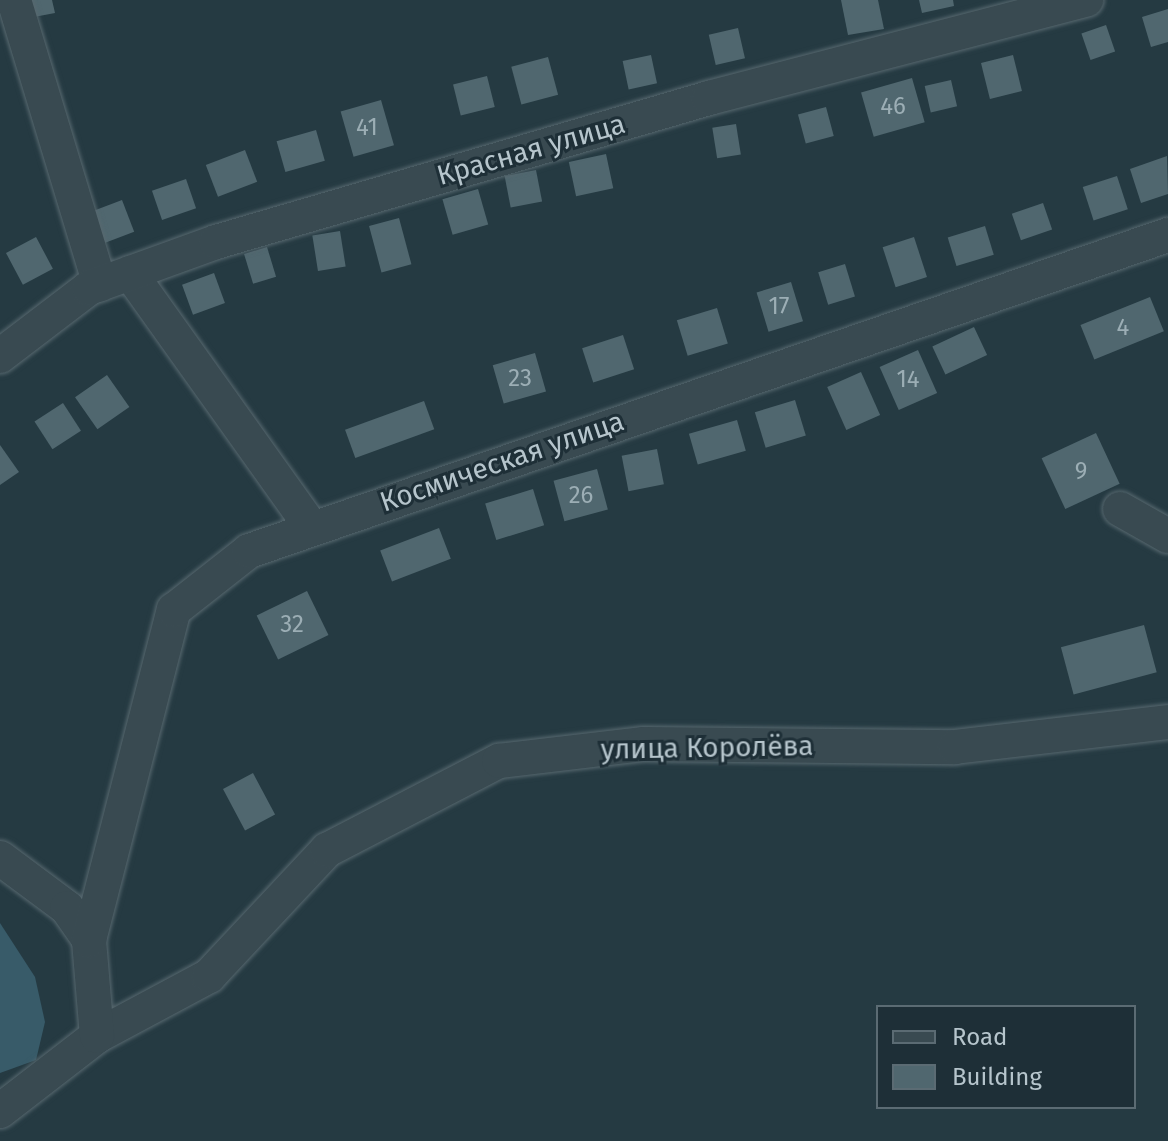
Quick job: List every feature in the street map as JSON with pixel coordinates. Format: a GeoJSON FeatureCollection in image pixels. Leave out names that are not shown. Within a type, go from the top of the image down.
{"type":"FeatureCollection","features":[{"type":"Feature","properties":{"kind":"street"},"geometry":{"type":"LineString","coordinates":[[14,0],[115,278],[312,528]]}},
{"type":"Feature","properties":{"kind":"street","name":"Красная улица"},"geometry":{"type":"LineString","coordinates":[[0,356],[115,278],[709,98],[1086,0]]}},
{"type":"Feature","properties":{"kind":"street","name":"Космическая улица"},"geometry":{"type":"LineString","coordinates":[[89,940],[174,610],[249,551],[1168,235]]}},
{"type":"Feature","properties":{"kind":"street"},"geometry":{"type":"LineString","coordinates":[[1120,509],[1168,536]]}},
{"type":"Feature","properties":{"kind":"street","name":"улица Королёва"},"geometry":{"type":"LineString","coordinates":[[0,1111],[97,1036],[209,976],[327,850],[499,761],[644,744],[955,747],[1168,722]]}},
{"type":"Feature","properties":{"kind":"street"},"geometry":{"type":"LineString","coordinates":[[0,858],[67,908],[89,940],[97,1036]]}},
{"type":"Feature","properties":{"kind":"water"},"geometry":{"type":"Polygon","coordinates":[[[0,923],[35,977],[45,1022],[36,1060],[0,1073],[0,923]]]}},
{"type":"Feature","properties":{"kind":"building"},"geometry":{"type":"Polygon","coordinates":[[[30,0],[52,0],[55,13],[34,17],[30,0]]]}},
{"type":"Feature","properties":{"kind":"building"},"geometry":{"type":"Polygon","coordinates":[[[841,0],[878,0],[884,29],[848,35],[841,0]]]}},
{"type":"Feature","properties":{"kind":"building"},"geometry":{"type":"Polygon","coordinates":[[[919,0],[953,0],[954,6],[922,13],[919,0]]]}},
{"type":"Feature","properties":{"kind":"building"},"geometry":{"type":"Polygon","coordinates":[[[1168,9],[1168,42],[1151,47],[1142,17],[1168,9]]]}},
{"type":"Feature","properties":{"kind":"building"},"geometry":{"type":"Polygon","coordinates":[[[1106,25],[1115,51],[1091,60],[1081,33],[1106,25]]]}},
{"type":"Feature","properties":{"kind":"building"},"geometry":{"type":"Polygon","coordinates":[[[738,28],[745,58],[716,65],[709,35],[738,28]]]}},
{"type":"Feature","properties":{"kind":"building"},"geometry":{"type":"Polygon","coordinates":[[[651,55],[657,83],[629,89],[623,61],[651,55]]]}},
{"type":"Feature","properties":{"kind":"building"},"geometry":{"type":"Polygon","coordinates":[[[1013,55],[1022,91],[990,99],[981,63],[1013,55]]]}},
{"type":"Feature","properties":{"kind":"building"},"geometry":{"type":"Polygon","coordinates":[[[548,57],[558,95],[521,105],[511,67],[548,57]]]}},
{"type":"Feature","properties":{"kind":"building"},"geometry":{"type":"Polygon","coordinates":[[[487,76],[495,107],[461,116],[453,84],[487,76]]]}},
{"type":"Feature","properties":{"kind":"building"},"geometry":{"type":"Polygon","coordinates":[[[912,78],[925,122],[874,137],[861,93],[912,78]]]}},
{"type":"Feature","properties":{"kind":"building"},"geometry":{"type":"Polygon","coordinates":[[[951,80],[957,106],[931,112],[925,86],[951,80]]]}},
{"type":"Feature","properties":{"kind":"building"},"geometry":{"type":"Polygon","coordinates":[[[381,100],[394,145],[354,157],[341,112],[381,100]]]}},
{"type":"Feature","properties":{"kind":"building"},"geometry":{"type":"Polygon","coordinates":[[[826,107],[834,136],[806,143],[798,115],[826,107]]]}},
{"type":"Feature","properties":{"kind":"building"},"geometry":{"type":"Polygon","coordinates":[[[736,124],[741,155],[717,158],[712,128],[736,124]]]}},
{"type":"Feature","properties":{"kind":"building"},"geometry":{"type":"Polygon","coordinates":[[[316,130],[325,161],[285,172],[277,141],[316,130]]]}},
{"type":"Feature","properties":{"kind":"building"},"geometry":{"type":"Polygon","coordinates":[[[245,150],[257,182],[218,197],[206,165],[245,150]]]}},
{"type":"Feature","properties":{"kind":"building"},"geometry":{"type":"Polygon","coordinates":[[[606,154],[613,188],[576,196],[569,162],[606,154]]]}},
{"type":"Feature","properties":{"kind":"building"},"geometry":{"type":"Polygon","coordinates":[[[1167,156],[1168,194],[1141,203],[1130,169],[1167,156]]]}},
{"type":"Feature","properties":{"kind":"building"},"geometry":{"type":"Polygon","coordinates":[[[536,170],[542,201],[511,208],[505,176],[536,170]]]}},
{"type":"Feature","properties":{"kind":"building"},"geometry":{"type":"Polygon","coordinates":[[[1117,176],[1128,209],[1094,220],[1083,187],[1117,176]]]}},
{"type":"Feature","properties":{"kind":"building"},"geometry":{"type":"Polygon","coordinates":[[[186,179],[196,208],[162,220],[152,191],[186,179]]]}},
{"type":"Feature","properties":{"kind":"building"},"geometry":{"type":"Polygon","coordinates":[[[478,189],[488,225],[453,235],[442,199],[478,189]]]}},
{"type":"Feature","properties":{"kind":"building"},"geometry":{"type":"Polygon","coordinates":[[[122,200],[134,232],[105,243],[93,211],[122,200]]]}},
{"type":"Feature","properties":{"kind":"building"},"geometry":{"type":"Polygon","coordinates":[[[1043,203],[1052,229],[1021,240],[1012,214],[1043,203]]]}},
{"type":"Feature","properties":{"kind":"building"},"geometry":{"type":"Polygon","coordinates":[[[399,218],[411,264],[381,272],[369,226],[399,218]]]}},
{"type":"Feature","properties":{"kind":"building"},"geometry":{"type":"Polygon","coordinates":[[[985,226],[994,255],[956,266],[948,237],[985,226]]]}},
{"type":"Feature","properties":{"kind":"building"},"geometry":{"type":"Polygon","coordinates":[[[340,231],[346,267],[318,271],[312,235],[340,231]]]}},
{"type":"Feature","properties":{"kind":"building"},"geometry":{"type":"Polygon","coordinates":[[[36,237],[53,269],[23,285],[6,253],[36,237]]]}},
{"type":"Feature","properties":{"kind":"building"},"geometry":{"type":"Polygon","coordinates":[[[914,237],[927,277],[896,287],[883,247],[914,237]]]}},
{"type":"Feature","properties":{"kind":"building"},"geometry":{"type":"Polygon","coordinates":[[[267,247],[276,277],[253,284],[244,254],[267,247]]]}},
{"type":"Feature","properties":{"kind":"building"},"geometry":{"type":"Polygon","coordinates":[[[845,264],[855,297],[828,305],[818,272],[845,264]]]}},
{"type":"Feature","properties":{"kind":"building"},"geometry":{"type":"Polygon","coordinates":[[[214,273],[225,303],[193,315],[182,285],[214,273]]]}},
{"type":"Feature","properties":{"kind":"building"},"geometry":{"type":"Polygon","coordinates":[[[791,282],[803,321],[769,332],[757,293],[791,282]]]}},
{"type":"Feature","properties":{"kind":"building"},"geometry":{"type":"Polygon","coordinates":[[[1150,297],[1164,331],[1094,359],[1080,325],[1150,297]]]}},
{"type":"Feature","properties":{"kind":"building"},"geometry":{"type":"Polygon","coordinates":[[[717,308],[728,343],[688,356],[677,320],[717,308]]]}},
{"type":"Feature","properties":{"kind":"building"},"geometry":{"type":"Polygon","coordinates":[[[974,327],[987,355],[945,375],[932,346],[974,327]]]}},
{"type":"Feature","properties":{"kind":"building"},"geometry":{"type":"Polygon","coordinates":[[[623,335],[634,369],[593,383],[582,348],[623,335]]]}},
{"type":"Feature","properties":{"kind":"building"},"geometry":{"type":"Polygon","coordinates":[[[918,350],[937,393],[899,410],[880,367],[918,350]]]}},
{"type":"Feature","properties":{"kind":"building"},"geometry":{"type":"Polygon","coordinates":[[[535,353],[546,391],[504,404],[493,365],[535,353]]]}},
{"type":"Feature","properties":{"kind":"building"},"geometry":{"type":"Polygon","coordinates":[[[861,372],[880,415],[846,430],[827,387],[861,372]]]}},
{"type":"Feature","properties":{"kind":"building"},"geometry":{"type":"Polygon","coordinates":[[[107,375],[129,407],[97,429],[75,397],[107,375]]]}},
{"type":"Feature","properties":{"kind":"building"},"geometry":{"type":"Polygon","coordinates":[[[795,400],[806,435],[766,448],[755,412],[795,400]]]}},
{"type":"Feature","properties":{"kind":"building"},"geometry":{"type":"Polygon","coordinates":[[[424,401],[434,429],[355,458],[345,430],[424,401]]]}},
{"type":"Feature","properties":{"kind":"building"},"geometry":{"type":"Polygon","coordinates":[[[63,403],[81,431],[52,449],[34,422],[63,403]]]}},
{"type":"Feature","properties":{"kind":"building"},"geometry":{"type":"Polygon","coordinates":[[[737,420],[746,451],[698,465],[689,434],[737,420]]]}},
{"type":"Feature","properties":{"kind":"building"},"geometry":{"type":"Polygon","coordinates":[[[1096,433],[1120,484],[1065,509],[1042,458],[1096,433]]]}},
{"type":"Feature","properties":{"kind":"building"},"geometry":{"type":"Polygon","coordinates":[[[0,445],[19,472],[0,485],[0,445]]]}},
{"type":"Feature","properties":{"kind":"building"},"geometry":{"type":"Polygon","coordinates":[[[657,449],[664,484],[629,491],[622,456],[657,449]]]}},
{"type":"Feature","properties":{"kind":"building"},"geometry":{"type":"Polygon","coordinates":[[[597,469],[608,510],[564,521],[554,481],[597,469]]]}},
{"type":"Feature","properties":{"kind":"building"},"geometry":{"type":"Polygon","coordinates":[[[533,489],[544,525],[496,540],[485,504],[533,489]]]}},
{"type":"Feature","properties":{"kind":"building"},"geometry":{"type":"Polygon","coordinates":[[[439,528],[451,559],[392,581],[380,551],[439,528]]]}},
{"type":"Feature","properties":{"kind":"building"},"geometry":{"type":"Polygon","coordinates":[[[307,591],[328,635],[278,660],[257,616],[307,591]]]}},
{"type":"Feature","properties":{"kind":"building"},"geometry":{"type":"Polygon","coordinates":[[[1144,625],[1157,672],[1074,695],[1061,647],[1144,625]]]}},
{"type":"Feature","properties":{"kind":"building"},"geometry":{"type":"Polygon","coordinates":[[[253,773],[275,814],[245,830],[223,789],[253,773]]]}}]}
